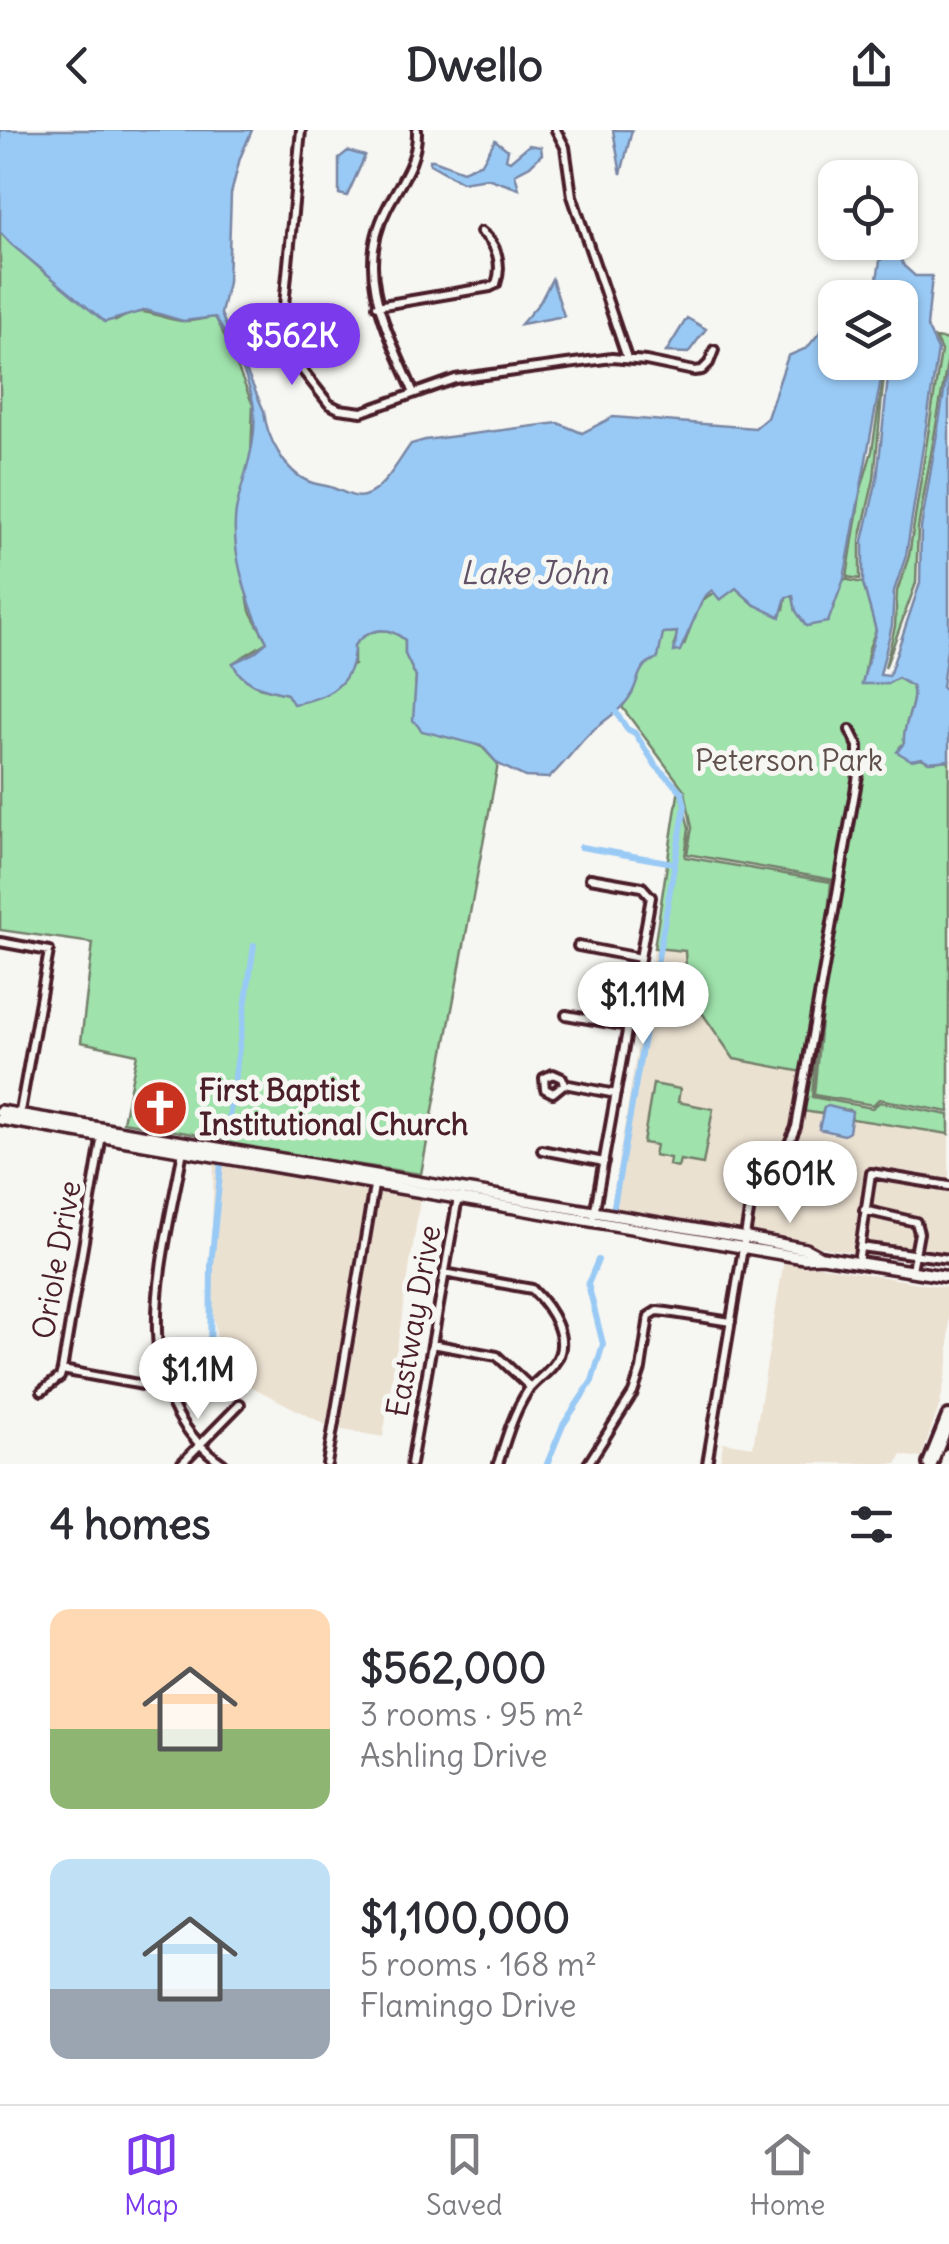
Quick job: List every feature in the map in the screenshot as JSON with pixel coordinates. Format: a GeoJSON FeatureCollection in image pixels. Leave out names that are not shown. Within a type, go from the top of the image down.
{"type":"FeatureCollection","features":[{"type":"Feature","properties":{"kind":"highway"},"geometry":{"type":"LineString","coordinates":[[930,1464],[949,1418]]}},
{"type":"Feature","properties":{"kind":"highway"},"geometry":{"type":"LineString","coordinates":[[947,1464],[949,1456]]}},
{"type":"Feature","properties":{"kind":"street"},"geometry":{"type":"LineString","coordinates":[[301,130],[282,326],[288,348],[320,396],[339,409],[362,412],[456,379],[627,358],[702,370],[714,350]]}},
{"type":"Feature","properties":{"kind":"street"},"geometry":{"type":"LineString","coordinates":[[413,391],[376,306],[373,280],[377,236],[414,158],[417,130]]}},
{"type":"Feature","properties":{"kind":"street"},"geometry":{"type":"LineString","coordinates":[[556,130],[565,147],[572,196],[627,358]]}},
{"type":"Feature","properties":{"kind":"street"},"geometry":{"type":"LineString","coordinates":[[376,306],[496,284],[500,271],[496,250],[492,240],[481,232]]}},
{"type":"Feature","properties":{"kind":"street"},"geometry":{"type":"LineString","coordinates":[[707,1464],[755,1187],[787,1148],[796,1127],[858,776],[858,746],[850,730]]}},
{"type":"Feature","properties":{"kind":"street"},"geometry":{"type":"LineString","coordinates":[[590,878],[644,888],[651,896],[593,1216]]}},
{"type":"Feature","properties":{"kind":"street"},"geometry":{"type":"LineString","coordinates":[[0,942],[49,952],[19,1118]]}},
{"type":"Feature","properties":{"kind":"street"},"geometry":{"type":"LineString","coordinates":[[578,946],[640,958]]}},
{"type":"Feature","properties":{"kind":"street"},"geometry":{"type":"LineString","coordinates":[[566,1015],[628,1026]]}},
{"type":"Feature","properties":{"kind":"street"},"geometry":{"type":"LineString","coordinates":[[564,1084],[616,1094]]}},
{"type":"Feature","properties":{"kind":"street"},"geometry":{"type":"LineString","coordinates":[[0,1111],[102,1133],[949,1276]]}},
{"type":"Feature","properties":{"kind":"street"},"geometry":{"type":"LineString","coordinates":[[0,1119],[19,1118]]}},
{"type":"Feature","properties":{"kind":"street","name":"Oriole Drive"},"geometry":{"type":"LineString","coordinates":[[42,1391],[60,1378],[62,1370],[102,1133]]}},
{"type":"Feature","properties":{"kind":"street"},"geometry":{"type":"LineString","coordinates":[[184,1146],[157,1304],[157,1351],[162,1381],[177,1416],[200,1446],[222,1464]]}},
{"type":"Feature","properties":{"kind":"street"},"geometry":{"type":"LineString","coordinates":[[542,1150],[604,1162]]}},
{"type":"Feature","properties":{"kind":"street"},"geometry":{"type":"LineString","coordinates":[[858,1263],[871,1172],[949,1186]]}},
{"type":"Feature","properties":{"kind":"street"},"geometry":{"type":"LineString","coordinates":[[328,1464],[376,1179]]}},
{"type":"Feature","properties":{"kind":"street","name":"Eastway Drive"},"geometry":{"type":"LineString","coordinates":[[412,1464],[457,1203],[466,1194]]}},
{"type":"Feature","properties":{"kind":"street"},"geometry":{"type":"LineString","coordinates":[[864,1210],[914,1220],[919,1232],[912,1270]]}},
{"type":"Feature","properties":{"kind":"street"},"geometry":{"type":"LineString","coordinates":[[860,1247],[949,1259]]}},
{"type":"Feature","properties":{"kind":"street"},"geometry":{"type":"LineString","coordinates":[[444,1274],[527,1288],[536,1294],[560,1330],[562,1349],[553,1366],[530,1387],[512,1419],[498,1464]]}},
{"type":"Feature","properties":{"kind":"street"},"geometry":{"type":"LineString","coordinates":[[588,1464],[633,1394],[649,1316],[667,1312],[732,1322]]}},
{"type":"Feature","properties":{"kind":"street"},"geometry":{"type":"LineString","coordinates":[[432,1344],[497,1356],[530,1387]]}},
{"type":"Feature","properties":{"kind":"street"},"geometry":{"type":"LineString","coordinates":[[62,1370],[143,1384],[162,1381]]}},
{"type":"Feature","properties":{"kind":"street"},"geometry":{"type":"LineString","coordinates":[[181,1464],[240,1404]]}},
{"type":"Feature","properties":{"kind":"shaded area"},"geometry":{"type":"Polygon","coordinates":[[[654,948],[685,950],[687,991],[734,1058],[803,1072],[789,1138],[752,1186],[742,1234],[610,1212],[654,948]]]}},
{"type":"Feature","properties":{"kind":"shaded area"},"geometry":{"type":"Polygon","coordinates":[[[803,1111],[822,1114],[819,1125],[824,1132],[833,1134],[849,1132],[852,1119],[949,1134],[949,1183],[868,1172],[856,1253],[749,1235],[755,1195],[796,1141],[803,1111]]]}},
{"type":"Feature","properties":{"kind":"shaded area"},"geometry":{"type":"Polygon","coordinates":[[[214,1159],[369,1185],[330,1427],[248,1385],[217,1338],[210,1294],[214,1159]]]}},
{"type":"Feature","properties":{"kind":"shaded area"},"geometry":{"type":"Polygon","coordinates":[[[874,1176],[949,1189],[949,1255],[919,1252],[923,1232],[915,1217],[869,1208],[874,1176]]]}},
{"type":"Feature","properties":{"kind":"shaded area"},"geometry":{"type":"Polygon","coordinates":[[[376,1186],[421,1194],[383,1437],[337,1429],[376,1186]]]}},
{"type":"Feature","properties":{"kind":"shaded area"},"geometry":{"type":"Polygon","coordinates":[[[867,1214],[912,1222],[916,1232],[912,1252],[863,1245],[867,1214]]]}},
{"type":"Feature","properties":{"kind":"shaded area"},"geometry":{"type":"Polygon","coordinates":[[[784,1260],[949,1288],[949,1358],[940,1404],[921,1458],[902,1455],[897,1464],[720,1462],[723,1442],[753,1447],[784,1260]]]}},
{"type":"Feature","properties":{"kind":"green space"},"geometry":{"type":"Polygon","coordinates":[[[0,232],[44,272],[116,321],[142,312],[181,321],[215,317],[221,328],[253,405],[251,457],[235,526],[250,611],[267,642],[233,663],[259,687],[287,694],[354,665],[354,645],[366,635],[378,630],[392,632],[405,640],[405,654],[416,677],[414,720],[482,747],[498,764],[421,1174],[228,1145],[228,1140],[123,1122],[137,1054],[81,1042],[93,943],[0,930],[0,232]]]}},
{"type":"Feature","properties":{"kind":"green space"},"geometry":{"type":"Polygon","coordinates":[[[935,338],[949,340],[949,352],[918,528],[916,583],[885,668],[895,626],[897,591],[909,556],[941,351],[935,338]]]}},
{"type":"Feature","properties":{"kind":"green space"},"geometry":{"type":"Polygon","coordinates":[[[884,380],[874,479],[860,540],[860,579],[847,577],[861,489],[872,451],[884,380]]]}},
{"type":"Feature","properties":{"kind":"green space","name":"Peterson Park"},"geometry":{"type":"Polygon","coordinates":[[[844,579],[863,583],[876,630],[863,683],[887,684],[898,678],[912,686],[913,700],[900,747],[929,762],[949,760],[949,1112],[879,1099],[873,1105],[814,1095],[834,880],[687,854],[692,828],[685,791],[622,707],[633,691],[639,669],[663,633],[678,632],[674,645],[684,645],[700,605],[712,594],[736,588],[755,605],[784,609],[786,597],[793,596],[796,611],[834,609],[844,579]]]}},
{"type":"Feature","properties":{"kind":"green space"},"geometry":{"type":"Polygon","coordinates":[[[679,788],[689,828],[685,857],[831,882],[803,1072],[734,1059],[687,991],[685,951],[654,948],[679,788]]]}},
{"type":"Feature","properties":{"kind":"green space"},"geometry":{"type":"Polygon","coordinates":[[[818,1026],[812,1097],[872,1108],[880,1102],[949,1115],[949,1134],[852,1119],[849,1110],[824,1108],[822,1114],[803,1111],[818,1026]]]}},
{"type":"Feature","properties":{"kind":"green space"},"geometry":{"type":"Polygon","coordinates":[[[653,1084],[680,1089],[678,1102],[713,1109],[703,1164],[680,1160],[678,1167],[669,1165],[670,1158],[654,1155],[656,1145],[643,1143],[653,1084]]]}},
{"type":"Feature","properties":{"kind":"water","name":"Lake John"},"geometry":{"type":"Polygon","coordinates":[[[0,130],[252,130],[231,194],[228,282],[221,314],[264,411],[273,442],[285,462],[310,482],[352,496],[364,496],[378,488],[411,444],[425,440],[558,423],[582,433],[613,417],[755,428],[767,418],[788,356],[807,348],[818,334],[818,380],[881,380],[844,579],[828,622],[806,626],[796,611],[793,596],[786,597],[780,617],[755,605],[736,588],[720,600],[712,590],[704,597],[680,651],[674,652],[677,632],[663,633],[658,658],[643,668],[628,700],[586,737],[549,778],[525,777],[498,764],[482,746],[422,731],[413,720],[416,677],[405,654],[405,640],[392,632],[378,630],[360,639],[354,645],[350,670],[337,687],[318,698],[293,704],[287,694],[248,681],[233,663],[267,642],[246,592],[235,536],[238,501],[251,452],[253,402],[247,380],[215,317],[183,321],[146,310],[105,322],[0,232],[0,130]]]}},
{"type":"Feature","properties":{"kind":"water"},"geometry":{"type":"Polygon","coordinates":[[[613,130],[632,130],[621,174],[620,169],[613,130]]]}},
{"type":"Feature","properties":{"kind":"water"},"geometry":{"type":"Polygon","coordinates":[[[495,140],[508,150],[506,159],[510,161],[529,145],[541,147],[542,154],[515,174],[519,189],[487,178],[462,182],[430,164],[434,160],[463,171],[482,163],[495,140]]]}},
{"type":"Feature","properties":{"kind":"water"},"geometry":{"type":"Polygon","coordinates":[[[348,151],[365,156],[347,196],[339,194],[339,158],[348,151]]]}},
{"type":"Feature","properties":{"kind":"water"},"geometry":{"type":"Polygon","coordinates":[[[901,260],[915,276],[932,276],[927,327],[938,350],[906,556],[894,591],[892,625],[880,675],[889,676],[920,583],[921,528],[949,363],[949,635],[942,687],[949,694],[949,760],[911,760],[897,752],[904,743],[912,686],[898,678],[887,684],[862,684],[876,630],[863,583],[863,541],[877,479],[888,380],[918,380],[918,280],[877,280],[880,261],[901,260]]]}},
{"type":"Feature","properties":{"kind":"water"},"geometry":{"type":"Polygon","coordinates":[[[552,279],[564,316],[521,324],[540,302],[552,279]]]}},
{"type":"Feature","properties":{"kind":"water"},"geometry":{"type":"Polygon","coordinates":[[[687,318],[706,329],[688,353],[666,352],[687,318]]]}},
{"type":"Feature","properties":{"kind":"water"},"geometry":{"type":"Polygon","coordinates":[[[828,1106],[852,1112],[849,1132],[844,1135],[819,1129],[828,1106]]]}},
{"type":"Feature","properties":{"kind":"waterway"},"geometry":{"type":"LineString","coordinates":[[614,1206],[685,806],[682,792],[656,766],[616,712]]}},
{"type":"Feature","properties":{"kind":"waterway"},"geometry":{"type":"LineString","coordinates":[[581,847],[673,863]]}},
{"type":"Feature","properties":{"kind":"waterway"},"geometry":{"type":"LineString","coordinates":[[226,1138],[254,945]]}},
{"type":"Feature","properties":{"kind":"waterway"},"geometry":{"type":"LineString","coordinates":[[176,1401],[210,1365],[211,1265],[221,1164]]}},
{"type":"Feature","properties":{"kind":"waterway"},"geometry":{"type":"LineString","coordinates":[[547,1464],[563,1425],[592,1381],[603,1344],[588,1284],[598,1260]]}},
{"type":"Feature","properties":{"kind":"place","name":"First Baptist Institutional Church"},"geometry":{"type":"Point","coordinates":[160,1108]}}]}
